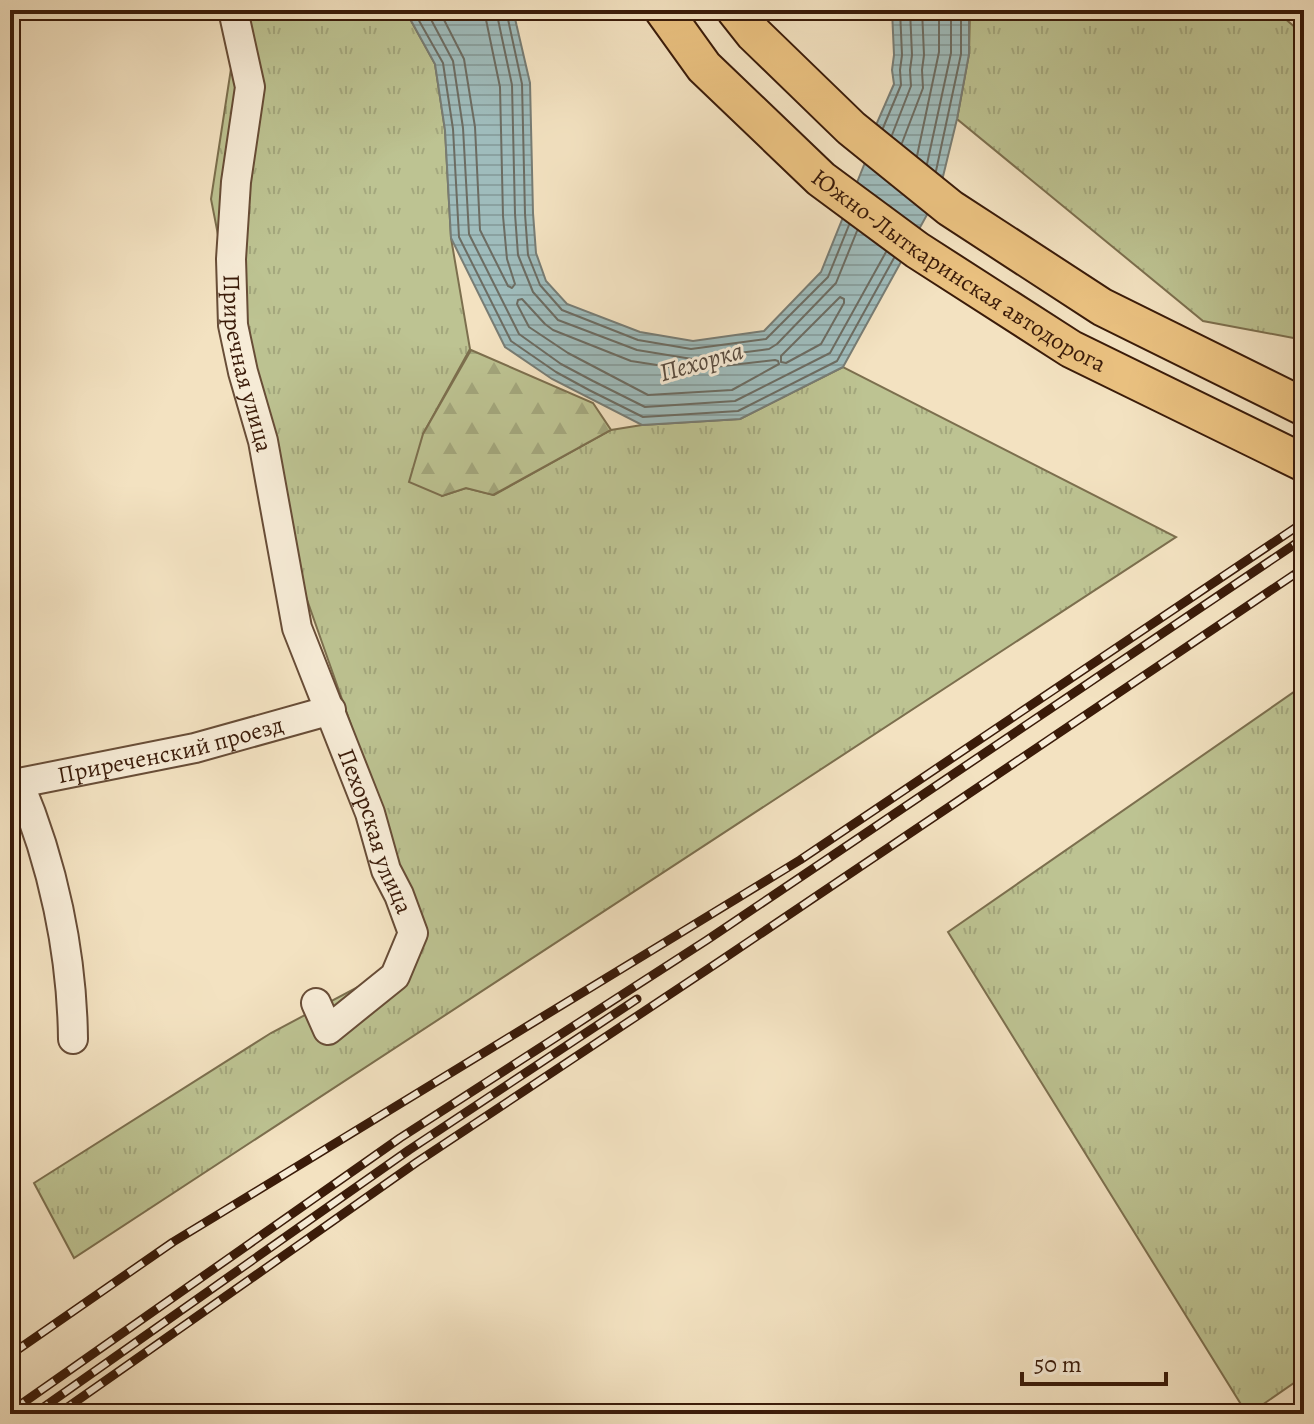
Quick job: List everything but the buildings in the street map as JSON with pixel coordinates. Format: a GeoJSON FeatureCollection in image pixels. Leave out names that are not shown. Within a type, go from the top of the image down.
{"type":"FeatureCollection","features":[{"type":"Feature","properties":{"kind":"main road","name":"Южно-Лыткаринская автодорога"},"geometry":{"type":"LineString","coordinates":[[663,10],[704,67],[821,179],[917,250],[1071,349],[1304,463]]}},
{"type":"Feature","properties":{"kind":"main road","name":"Южно-Лыткаринская автодорога"},"geometry":{"type":"LineString","coordinates":[[735,10],[754,34],[851,128],[950,208],[1102,307],[1304,407]]}},
{"type":"Feature","properties":{"kind":"street","name":"Приречная улица"},"geometry":{"type":"LineString","coordinates":[[233,10],[250,87],[236,182],[231,259],[233,325],[263,441],[297,628],[331,710]]}},
{"type":"Feature","properties":{"kind":"street","name":"Приреченский проезд"},"geometry":{"type":"LineString","coordinates":[[15,783],[195,748],[331,710]]}},
{"type":"Feature","properties":{"kind":"street","name":"Пехорская улица"},"geometry":{"type":"LineString","coordinates":[[316,1003],[328,1030],[395,976],[413,933],[386,870],[370,813],[331,710]]}},
{"type":"Feature","properties":{"kind":"street"},"geometry":{"type":"LineString","coordinates":[[15,783],[34,817],[51,878],[73,999],[73,1039]]}},
{"type":"Feature","properties":{"kind":"green space"},"geometry":{"type":"Polygon","coordinates":[[[240,10],[399,10],[409,17],[435,64],[445,130],[451,238],[470,349],[423,434],[442,496],[466,488],[494,495],[611,430],[740,419],[843,367],[1176,537],[74,1258],[34,1183],[271,1033],[375,978],[411,928],[350,722],[267,486],[211,199],[240,10]]]}},
{"type":"Feature","properties":{"kind":"green space"},"geometry":{"type":"Polygon","coordinates":[[[970,10],[1275,10],[1304,35],[1304,340],[1203,321],[957,119],[969,54],[970,10]]]}},
{"type":"Feature","properties":{"kind":"green space"},"geometry":{"type":"Polygon","coordinates":[[[471,350],[593,403],[611,430],[493,495],[466,488],[442,496],[409,482],[423,434],[471,350]]]}},
{"type":"Feature","properties":{"kind":"green space"},"geometry":{"type":"Polygon","coordinates":[[[1304,685],[1304,1376],[1247,1414],[948,932],[1304,685]]]}},
{"type":"Feature","properties":{"kind":"water","name":"Пехорка"},"geometry":{"type":"Polygon","coordinates":[[[399,10],[513,10],[530,83],[536,253],[546,281],[567,304],[640,332],[693,341],[764,331],[821,272],[894,84],[892,10],[969,10],[969,54],[939,193],[843,367],[740,419],[642,425],[552,379],[505,347],[451,238],[445,130],[435,64],[409,17],[399,10]]]}},
{"type":"Feature","properties":{"kind":"railway"},"geometry":{"type":"LineString","coordinates":[[10,1355],[173,1242],[800,860],[1304,522]]}},
{"type":"Feature","properties":{"kind":"railway"},"geometry":{"type":"LineString","coordinates":[[10,1412],[400,1138],[707,940],[1304,538]]}},
{"type":"Feature","properties":{"kind":"railway"},"geometry":{"type":"LineString","coordinates":[[58,1414],[417,1162],[1304,568]]}},
{"type":"Feature","properties":{"kind":"railway"},"geometry":{"type":"LineString","coordinates":[[34,1414],[409,1150],[637,999]]}}]}
